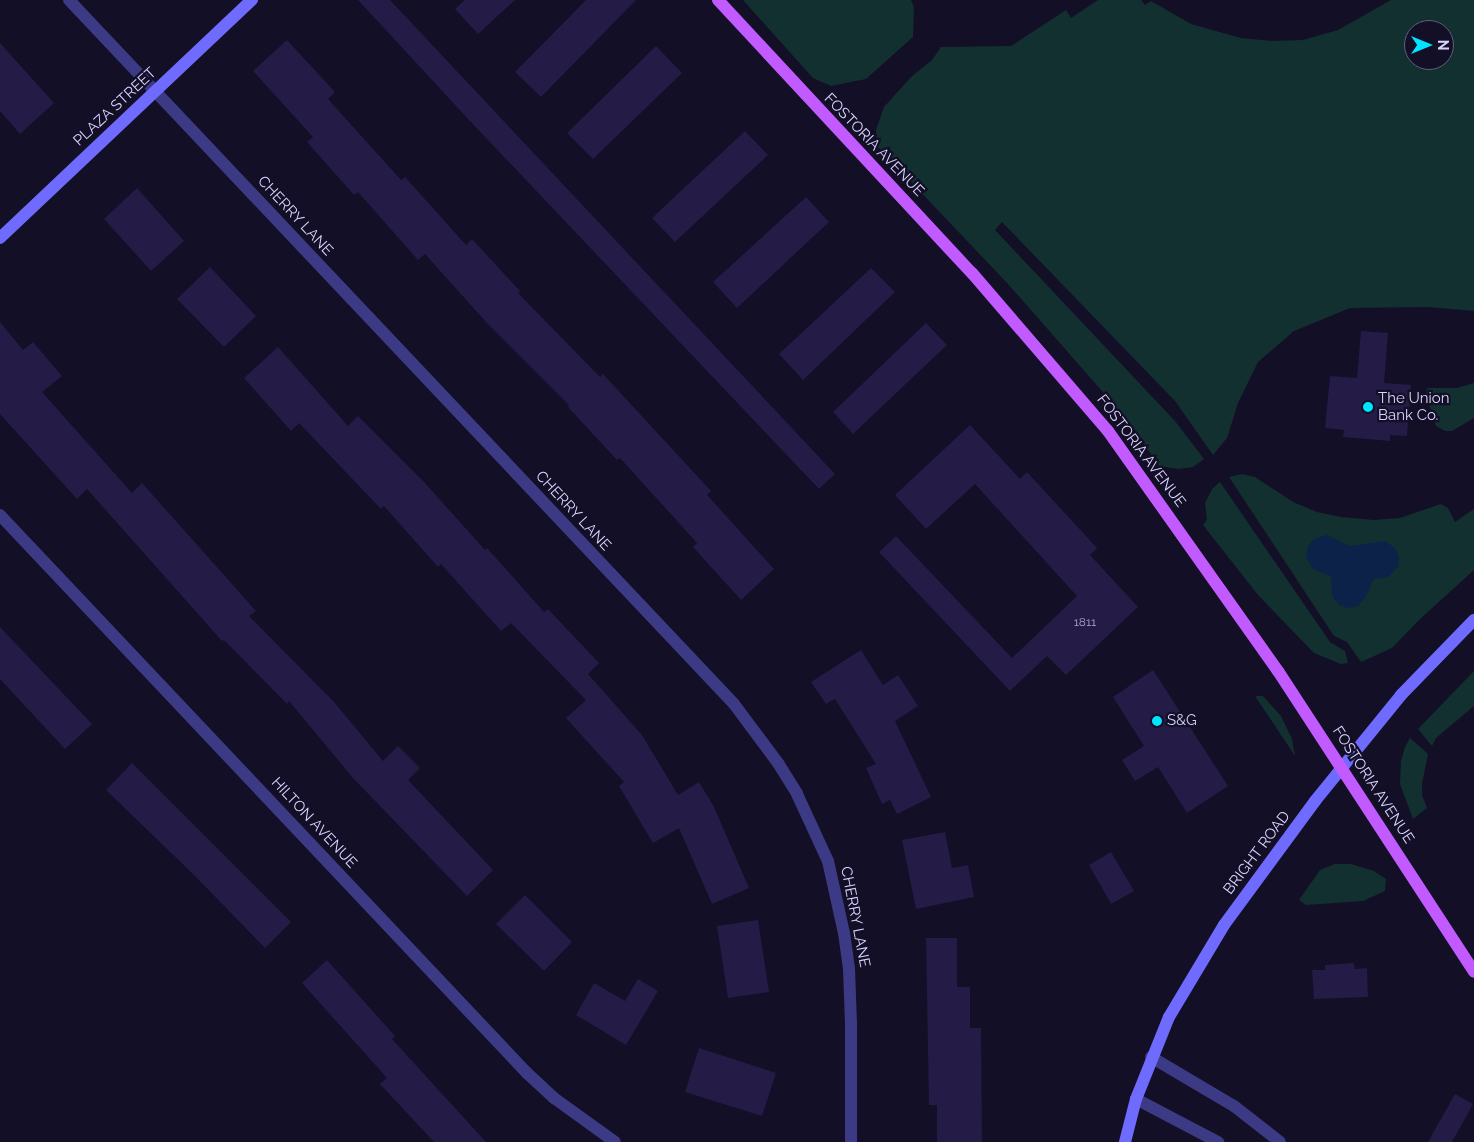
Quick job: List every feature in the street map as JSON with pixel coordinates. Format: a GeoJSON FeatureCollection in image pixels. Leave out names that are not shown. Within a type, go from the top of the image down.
{"type":"FeatureCollection","features":[{"type":"Feature","properties":{"kind":"main road","name":"PLAZA STREET"},"geometry":{"type":"LineString","coordinates":[[0,238],[252,0]]}},
{"type":"Feature","properties":{"kind":"main road","name":"FOSTORIA AVENUE"},"geometry":{"type":"LineString","coordinates":[[718,0],[966,266],[1084,402],[1162,505],[1342,767],[1474,972]]}},
{"type":"Feature","properties":{"kind":"main road","name":"BRIGHT ROAD"},"geometry":{"type":"LineString","coordinates":[[1125,1142],[1136,1098],[1151,1057],[1169,1017],[1224,925],[1342,767],[1401,694],[1474,620]]}},
{"type":"Feature","properties":{"kind":"street","name":"CHERRY LANE"},"geometry":{"type":"LineString","coordinates":[[68,0],[734,704],[778,763],[797,794],[828,861],[844,933],[849,969],[851,1024],[851,1142]]}},
{"type":"Feature","properties":{"kind":"street","name":"HILTON AVENUE"},"geometry":{"type":"LineString","coordinates":[[0,515],[528,1073],[562,1104],[615,1142]]}},
{"type":"Feature","properties":{"kind":"street"},"geometry":{"type":"LineString","coordinates":[[1151,1057],[1234,1106],[1280,1142]]}},
{"type":"Feature","properties":{"kind":"street"},"geometry":{"type":"LineString","coordinates":[[1136,1098],[1218,1142]]}},
{"type":"Feature","properties":{"kind":"green space"},"geometry":{"type":"Polygon","coordinates":[[[743,0],[911,0],[914,7],[913,37],[866,79],[831,86],[813,78],[743,0]]]}},
{"type":"Feature","properties":{"kind":"green space"},"geometry":{"type":"Polygon","coordinates":[[[1098,0],[1141,0],[1145,5],[1151,1],[1191,24],[1241,38],[1272,41],[1303,40],[1338,30],[1391,0],[1474,0],[1474,311],[1428,307],[1350,308],[1294,331],[1258,362],[1238,403],[1227,438],[1213,455],[1175,401],[1002,222],[995,230],[1175,421],[1204,459],[1193,467],[1179,469],[1159,466],[1130,423],[1008,284],[877,146],[876,130],[884,107],[911,77],[932,60],[941,47],[1011,46],[1066,10],[1071,18],[1098,0]]]}},
{"type":"Feature","properties":{"kind":"green space"},"geometry":{"type":"Polygon","coordinates":[[[1474,383],[1474,418],[1452,431],[1445,431],[1436,426],[1426,395],[1427,388],[1457,388],[1474,383]]]}},
{"type":"Feature","properties":{"kind":"green space"},"geometry":{"type":"Polygon","coordinates":[[[1242,474],[1255,477],[1293,502],[1317,512],[1341,517],[1374,520],[1400,518],[1441,504],[1448,508],[1455,522],[1474,509],[1474,570],[1419,620],[1392,648],[1361,662],[1347,642],[1334,636],[1229,477],[1242,474]]]}},
{"type":"Feature","properties":{"kind":"green space"},"geometry":{"type":"Polygon","coordinates":[[[1220,482],[1330,642],[1345,651],[1348,663],[1341,664],[1314,653],[1258,595],[1203,525],[1207,520],[1205,503],[1212,489],[1220,482]]]}},
{"type":"Feature","properties":{"kind":"green space"},"geometry":{"type":"Polygon","coordinates":[[[1474,671],[1474,706],[1436,738],[1432,746],[1418,729],[1474,671]]]}},
{"type":"Feature","properties":{"kind":"green space"},"geometry":{"type":"Polygon","coordinates":[[[1255,696],[1263,696],[1281,716],[1292,739],[1295,756],[1255,696]]]}},
{"type":"Feature","properties":{"kind":"green space"},"geometry":{"type":"Polygon","coordinates":[[[1410,738],[1428,754],[1422,784],[1422,795],[1427,808],[1413,819],[1400,784],[1401,761],[1410,738]]]}},
{"type":"Feature","properties":{"kind":"green space"},"geometry":{"type":"Polygon","coordinates":[[[1335,864],[1351,864],[1374,871],[1386,879],[1385,891],[1363,901],[1306,905],[1299,900],[1320,870],[1335,864]]]}},
{"type":"Feature","properties":{"kind":"water"},"geometry":{"type":"Polygon","coordinates":[[[1327,535],[1350,546],[1385,541],[1395,548],[1399,556],[1398,567],[1388,577],[1374,579],[1365,598],[1358,606],[1348,608],[1339,605],[1332,596],[1331,577],[1312,568],[1306,557],[1308,546],[1314,539],[1327,535]]]}},
{"type":"Feature","properties":{"kind":"building"},"geometry":{"type":"Polygon","coordinates":[[[358,0],[390,0],[835,474],[819,489],[469,120],[358,0]]]}},
{"type":"Feature","properties":{"kind":"building"},"geometry":{"type":"Polygon","coordinates":[[[465,0],[515,0],[478,34],[455,9],[465,0]]]}},
{"type":"Feature","properties":{"kind":"building"},"geometry":{"type":"Polygon","coordinates":[[[586,0],[636,0],[541,97],[515,72],[586,0]]]}},
{"type":"Feature","properties":{"kind":"building"},"geometry":{"type":"Polygon","coordinates":[[[287,40],[335,92],[328,99],[401,180],[405,177],[466,245],[472,239],[520,291],[518,293],[600,377],[603,374],[711,491],[707,495],[774,569],[741,600],[693,547],[697,543],[620,458],[617,460],[568,407],[569,405],[486,322],[425,254],[418,260],[358,192],[354,195],[307,142],[313,137],[253,71],[287,40]]]}},
{"type":"Feature","properties":{"kind":"building"},"geometry":{"type":"Polygon","coordinates":[[[0,43],[54,103],[20,134],[0,111],[0,43]]]}},
{"type":"Feature","properties":{"kind":"building"},"geometry":{"type":"Polygon","coordinates":[[[656,46],[682,73],[593,159],[567,133],[656,46]]]}},
{"type":"Feature","properties":{"kind":"building"},"geometry":{"type":"Polygon","coordinates":[[[745,131],[768,155],[675,242],[652,218],[745,131]]]}},
{"type":"Feature","properties":{"kind":"building"},"geometry":{"type":"Polygon","coordinates":[[[137,188],[184,241],[151,271],[104,219],[137,188]]]}},
{"type":"Feature","properties":{"kind":"building"},"geometry":{"type":"Polygon","coordinates":[[[806,197],[829,222],[737,308],[713,282],[806,197]]]}},
{"type":"Feature","properties":{"kind":"building"},"geometry":{"type":"Polygon","coordinates":[[[210,267],[256,316],[224,347],[177,299],[210,267]]]}},
{"type":"Feature","properties":{"kind":"building"},"geometry":{"type":"Polygon","coordinates":[[[871,268],[895,292],[803,380],[779,354],[871,268]]]}},
{"type":"Feature","properties":{"kind":"building"},"geometry":{"type":"Polygon","coordinates":[[[0,322],[23,350],[33,342],[62,376],[42,392],[132,493],[142,483],[256,611],[249,616],[334,702],[383,761],[398,746],[420,768],[408,780],[493,870],[467,896],[353,778],[289,701],[287,704],[224,640],[222,641],[87,489],[77,499],[0,414],[0,322]]]}},
{"type":"Feature","properties":{"kind":"building"},"geometry":{"type":"Polygon","coordinates":[[[926,323],[947,345],[853,434],[833,412],[926,323]]]}},
{"type":"Feature","properties":{"kind":"building","name":"The Union Bank Co."},"geometry":{"type":"Polygon","coordinates":[[[1361,331],[1388,333],[1384,383],[1411,385],[1407,436],[1390,435],[1390,441],[1343,437],[1344,430],[1325,428],[1330,376],[1357,378],[1361,331]]]}},
{"type":"Feature","properties":{"kind":"building"},"geometry":{"type":"Polygon","coordinates":[[[278,347],[348,426],[358,416],[425,483],[485,550],[487,548],[544,612],[548,609],[599,663],[588,674],[642,735],[678,795],[699,782],[714,807],[749,888],[712,904],[679,828],[653,843],[619,786],[624,782],[566,718],[586,700],[511,623],[501,631],[441,564],[438,567],[384,506],[381,509],[299,423],[291,431],[244,378],[278,347]]]}},
{"type":"Feature","properties":{"kind":"building"},"geometry":{"type":"Polygon","coordinates":[[[970,425],[1020,479],[1027,472],[1097,548],[1090,555],[1138,607],[1066,675],[1047,656],[1010,691],[879,552],[896,536],[1012,658],[1077,596],[975,484],[926,529],[895,495],[970,425]]]}},
{"type":"Feature","properties":{"kind":"building"},"geometry":{"type":"Polygon","coordinates":[[[0,627],[92,724],[65,749],[0,679],[0,627]]]}},
{"type":"Feature","properties":{"kind":"building"},"geometry":{"type":"Polygon","coordinates":[[[861,650],[883,685],[898,675],[918,706],[895,721],[931,797],[897,814],[890,800],[882,804],[866,768],[876,764],[835,699],[826,704],[811,682],[861,650]]]}},
{"type":"Feature","properties":{"kind":"building","name":"S&G"},"geometry":{"type":"Polygon","coordinates":[[[1153,670],[1228,786],[1187,813],[1158,767],[1135,781],[1122,760],[1144,746],[1113,697],[1153,670]]]}},
{"type":"Feature","properties":{"kind":"building"},"geometry":{"type":"Polygon","coordinates":[[[132,763],[291,922],[265,948],[195,876],[106,790],[132,763]]]}},
{"type":"Feature","properties":{"kind":"building"},"geometry":{"type":"Polygon","coordinates":[[[945,832],[952,868],[968,865],[974,897],[916,909],[902,840],[945,832]]]}},
{"type":"Feature","properties":{"kind":"building"},"geometry":{"type":"Polygon","coordinates":[[[1111,852],[1134,891],[1111,904],[1089,865],[1111,852]]]}},
{"type":"Feature","properties":{"kind":"building"},"geometry":{"type":"Polygon","coordinates":[[[525,895],[572,942],[544,971],[496,924],[525,895]]]}},
{"type":"Feature","properties":{"kind":"building"},"geometry":{"type":"Polygon","coordinates":[[[758,920],[769,992],[728,998],[717,926],[758,920]]]}},
{"type":"Feature","properties":{"kind":"building"},"geometry":{"type":"Polygon","coordinates":[[[926,938],[957,938],[957,987],[970,987],[970,1028],[981,1028],[982,1142],[937,1142],[937,1105],[929,1105],[926,938]]]}},
{"type":"Feature","properties":{"kind":"building"},"geometry":{"type":"Polygon","coordinates":[[[327,960],[395,1036],[392,1039],[486,1142],[434,1142],[380,1084],[387,1078],[302,983],[327,960]]]}},
{"type":"Feature","properties":{"kind":"building"},"geometry":{"type":"Polygon","coordinates":[[[1354,963],[1355,969],[1367,968],[1368,997],[1314,999],[1312,970],[1325,970],[1325,965],[1354,963]]]}},
{"type":"Feature","properties":{"kind":"building"},"geometry":{"type":"Polygon","coordinates":[[[638,979],[658,991],[626,1045],[576,1015],[594,983],[625,1001],[638,979]]]}},
{"type":"Feature","properties":{"kind":"building"},"geometry":{"type":"Polygon","coordinates":[[[699,1048],[776,1073],[762,1116],[685,1092],[699,1048]]]}},
{"type":"Feature","properties":{"kind":"building"},"geometry":{"type":"Polygon","coordinates":[[[1455,1094],[1473,1104],[1452,1142],[1428,1142],[1455,1094]]]}},
{"type":"Feature","properties":{"kind":"place","name":"The Union Bank Co."},"geometry":{"type":"Point","coordinates":[1368,407]}},
{"type":"Feature","properties":{"kind":"place","name":"S&G"},"geometry":{"type":"Point","coordinates":[1157,721]}}]}
